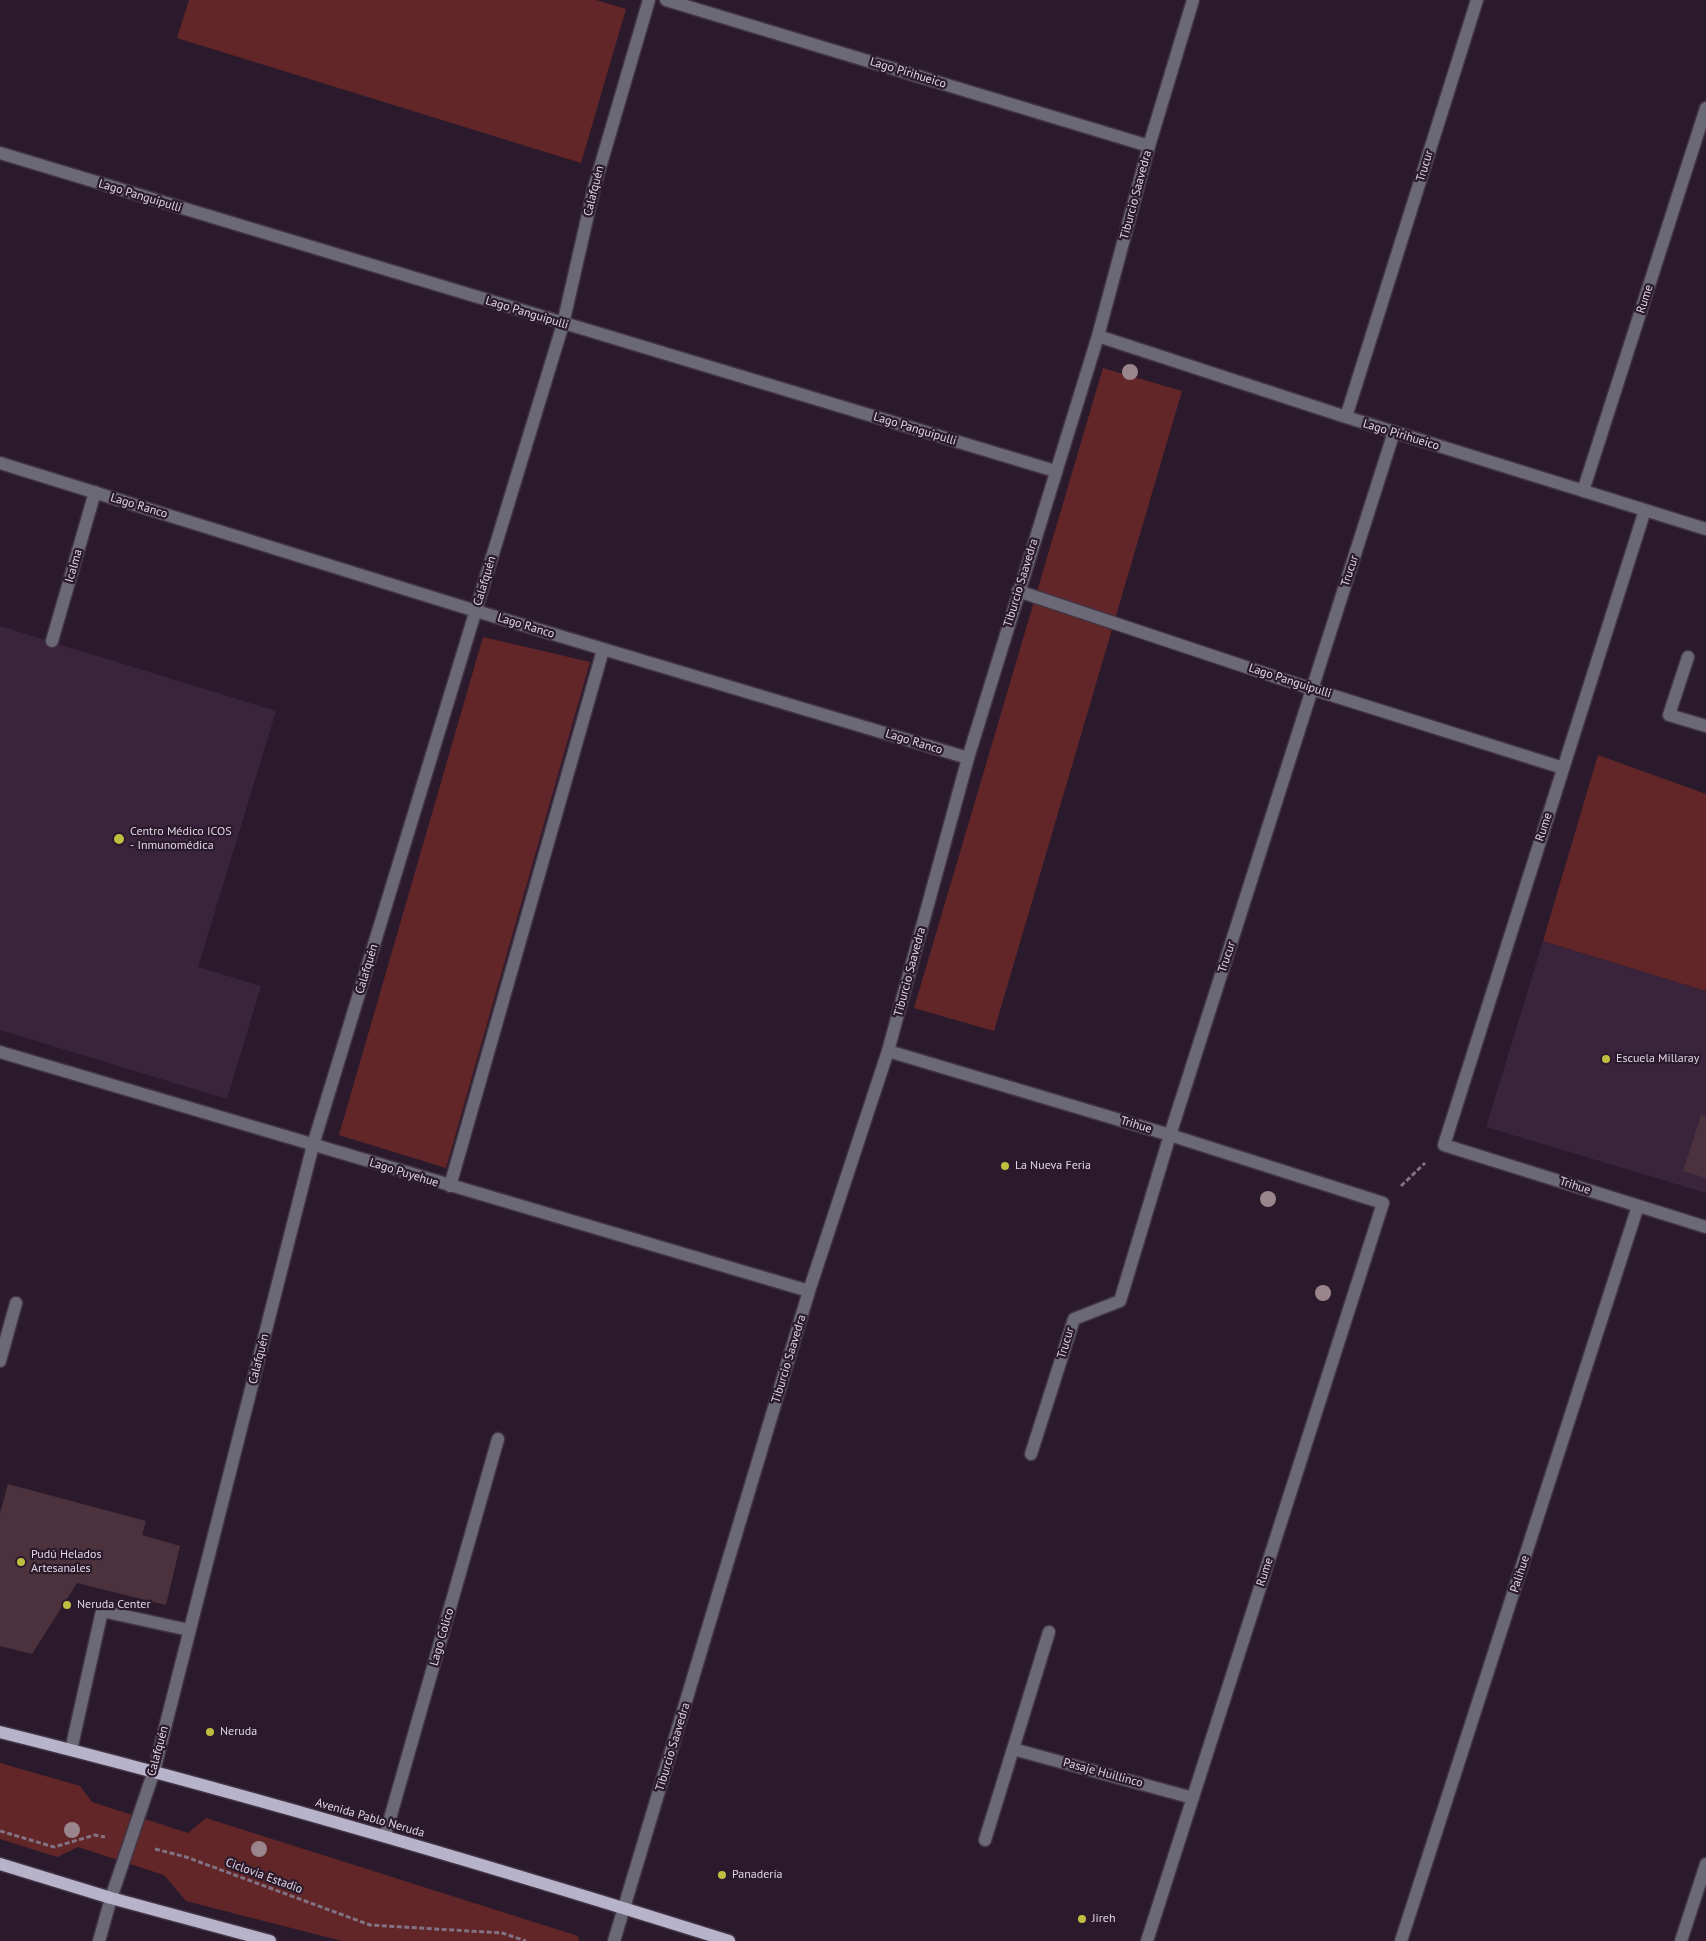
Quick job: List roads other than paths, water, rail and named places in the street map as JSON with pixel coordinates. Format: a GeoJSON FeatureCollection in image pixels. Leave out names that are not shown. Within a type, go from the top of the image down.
{"type":"FeatureCollection","features":[{"type":"Feature","properties":{"kind":"main road","name":"Avenida Pablo Neruda"},"geometry":{"type":"LineString","coordinates":[[0,1732],[154,1771],[385,1836],[729,1941]]}},
{"type":"Feature","properties":{"kind":"main road"},"geometry":{"type":"LineString","coordinates":[[0,1864],[111,1898],[270,1941]]}},
{"type":"Feature","properties":{"kind":"street","name":"Calafquén"},"geometry":{"type":"LineString","coordinates":[[99,1941],[111,1898],[154,1771],[313,1145],[563,324],[594,188],[649,0]]}},
{"type":"Feature","properties":{"kind":"street","name":"Lago Pirihueico"},"geometry":{"type":"LineString","coordinates":[[666,0],[1149,146]]}},
{"type":"Feature","properties":{"kind":"street","name":"Tiburcio Saavedra"},"geometry":{"type":"LineString","coordinates":[[614,1941],[809,1291],[888,1051],[968,758],[1098,336],[1149,146],[1193,0]]}},
{"type":"Feature","properties":{"kind":"street","name":"Trucur"},"geometry":{"type":"LineString","coordinates":[[1346,417],[1477,0]]}},
{"type":"Feature","properties":{"kind":"street","name":"Rume"},"geometry":{"type":"LineString","coordinates":[[1583,491],[1706,108]]}},
{"type":"Feature","properties":{"kind":"street","name":"Lago Panguipulli"},"geometry":{"type":"LineString","coordinates":[[0,153],[1055,471]]}},
{"type":"Feature","properties":{"kind":"street","name":"Lago Pirihueico"},"geometry":{"type":"LineString","coordinates":[[1098,336],[1346,417],[1706,530]]}},
{"type":"Feature","properties":{"kind":"street","name":"Trucur"},"geometry":{"type":"LineString","coordinates":[[1031,1454],[1074,1319],[1120,1301],[1170,1135],[1394,432]]}},
{"type":"Feature","properties":{"kind":"street","name":"Lago Ranco"},"geometry":{"type":"LineString","coordinates":[[0,462],[603,650],[968,758]]}},
{"type":"Feature","properties":{"kind":"street","name":"Icalma"},"geometry":{"type":"LineString","coordinates":[[52,641],[95,492]]}},
{"type":"Feature","properties":{"kind":"street","name":"Rume"},"geometry":{"type":"LineString","coordinates":[[1444,1145],[1645,510]]}},
{"type":"Feature","properties":{"kind":"street","name":"Lago Panguipulli"},"geometry":{"type":"LineString","coordinates":[[1018,591],[1312,689],[1563,768]]}},
{"type":"Feature","properties":{"kind":"street"},"geometry":{"type":"LineString","coordinates":[[450,1186],[603,650]]}},
{"type":"Feature","properties":{"kind":"street"},"geometry":{"type":"LineString","coordinates":[[1688,657],[1668,715],[1706,726]]}},
{"type":"Feature","properties":{"kind":"street","name":"Trihue"},"geometry":{"type":"LineString","coordinates":[[888,1051],[1170,1135],[1383,1203]]}},
{"type":"Feature","properties":{"kind":"street","name":"Lago Puyehue"},"geometry":{"type":"LineString","coordinates":[[0,1052],[809,1291]]}},
{"type":"Feature","properties":{"kind":"street","name":"Trihue"},"geometry":{"type":"LineString","coordinates":[[1444,1145],[1706,1228]]}},
{"type":"Feature","properties":{"kind":"street","name":"Rume"},"geometry":{"type":"LineString","coordinates":[[1147,1941],[1383,1203]]}},
{"type":"Feature","properties":{"kind":"street","name":"Palihue"},"geometry":{"type":"LineString","coordinates":[[1401,1941],[1638,1206]]}},
{"type":"Feature","properties":{"kind":"street"},"geometry":{"type":"LineString","coordinates":[[0,1361],[16,1303]]}},
{"type":"Feature","properties":{"kind":"street","name":"Lago Colico"},"geometry":{"type":"LineString","coordinates":[[385,1836],[498,1439]]}},
{"type":"Feature","properties":{"kind":"street"},"geometry":{"type":"LineString","coordinates":[[71,1750],[102,1611],[189,1630]]}},
{"type":"Feature","properties":{"kind":"street"},"geometry":{"type":"LineString","coordinates":[[984,1840],[1049,1632]]}},
{"type":"Feature","properties":{"kind":"street","name":"Pasaje Huillinco"},"geometry":{"type":"LineString","coordinates":[[1013,1749],[1193,1798]]}},
{"type":"Feature","properties":{"kind":"street"},"geometry":{"type":"LineString","coordinates":[[1681,1941],[1706,1864]]}},
{"type":"Feature","properties":{"kind":"place","name":"Centro Médico ICOS - Inmunomédica"},"geometry":{"type":"Point","coordinates":[119,839]}},
{"type":"Feature","properties":{"kind":"place","name":"Escuela Millaray"},"geometry":{"type":"Point","coordinates":[1606,1059]}},
{"type":"Feature","properties":{"kind":"place","name":"La Nueva Feria"},"geometry":{"type":"Point","coordinates":[1005,1166]}},
{"type":"Feature","properties":{"kind":"place","name":"Pudú Helados Artesanales"},"geometry":{"type":"Point","coordinates":[21,1562]}},
{"type":"Feature","properties":{"kind":"place","name":"Neruda Center"},"geometry":{"type":"Point","coordinates":[67,1605]}},
{"type":"Feature","properties":{"kind":"place","name":"Neruda"},"geometry":{"type":"Point","coordinates":[210,1732]}},
{"type":"Feature","properties":{"kind":"place","name":"Panadería"},"geometry":{"type":"Point","coordinates":[722,1875]}},
{"type":"Feature","properties":{"kind":"place","name":"Jireh"},"geometry":{"type":"Point","coordinates":[1082,1919]}}]}
